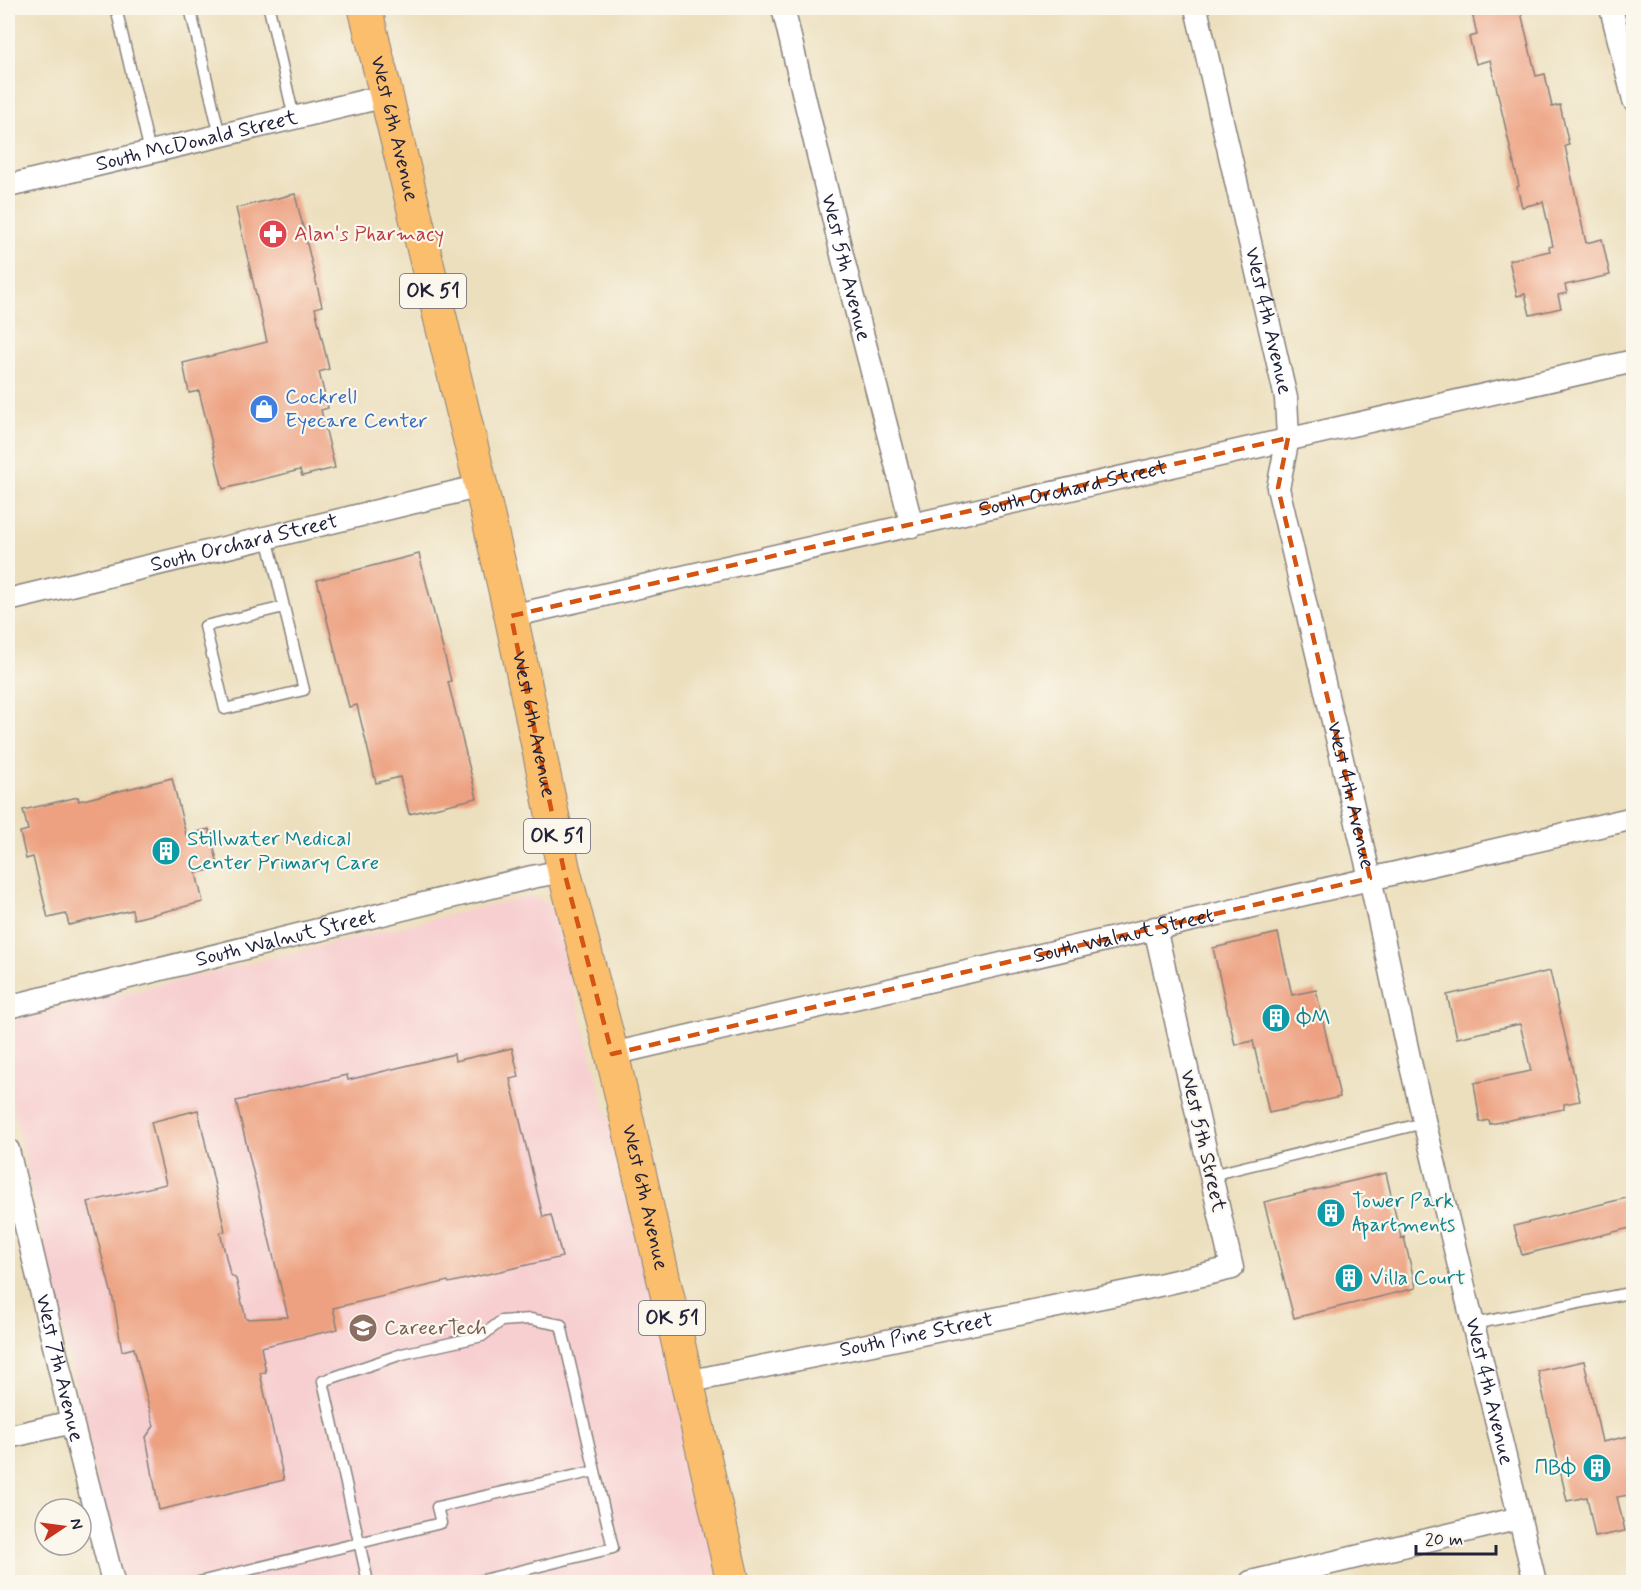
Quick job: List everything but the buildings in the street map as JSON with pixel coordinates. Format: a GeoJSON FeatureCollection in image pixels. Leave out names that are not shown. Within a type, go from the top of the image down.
{"type":"FeatureCollection","features":[{"type":"Feature","properties":{"kind":"highway","name":"West 6th Avenue"},"geometry":{"type":"LineString","coordinates":[[365,8],[481,486],[511,616],[564,871],[612,1054],[733,1582]]}},
{"type":"Feature","properties":{"kind":"street","name":"West 5th Avenue"},"geometry":{"type":"LineString","coordinates":[[783,8],[847,275],[912,526]]}},
{"type":"Feature","properties":{"kind":"street","name":"West 4th Avenue"},"geometry":{"type":"LineString","coordinates":[[1196,8],[1286,398],[1288,438],[1278,488],[1370,878],[1424,1123],[1535,1582]]}},
{"type":"Feature","properties":{"kind":"street"},"geometry":{"type":"LineString","coordinates":[[1611,8],[1634,100]]}},
{"type":"Feature","properties":{"kind":"street","name":"South McDonald Street"},"geometry":{"type":"LineString","coordinates":[[8,186],[386,96]]}},
{"type":"Feature","properties":{"kind":"street","name":"South Orchard Street"},"geometry":{"type":"LineString","coordinates":[[511,616],[1634,361]]}},
{"type":"Feature","properties":{"kind":"street","name":"South Orchard Street"},"geometry":{"type":"LineString","coordinates":[[8,600],[481,486]]}},
{"type":"Feature","properties":{"kind":"street","name":"South Walnut Street"},"geometry":{"type":"LineString","coordinates":[[612,1054],[1634,818]]}},
{"type":"Feature","properties":{"kind":"street","name":"South Walnut Street"},"geometry":{"type":"LineString","coordinates":[[8,1007],[564,871]]}},
{"type":"Feature","properties":{"kind":"street","name":"West 5th Street"},"geometry":{"type":"LineString","coordinates":[[1146,1288],[1232,1268],[1155,928]]}},
{"type":"Feature","properties":{"kind":"street","name":"West 7th Avenue"},"geometry":{"type":"LineString","coordinates":[[8,1150],[72,1422],[113,1582]]}},
{"type":"Feature","properties":{"kind":"street","name":"South Pine Street"},"geometry":{"type":"LineString","coordinates":[[687,1382],[1146,1288]]}},
{"type":"Feature","properties":{"kind":"street"},"geometry":{"type":"LineString","coordinates":[[8,1437],[72,1422]]}},
{"type":"Feature","properties":{"kind":"street"},"geometry":{"type":"LineString","coordinates":[[1251,1582],[1520,1518]]}},
{"type":"Feature","properties":{"kind":"lane"},"geometry":{"type":"LineString","coordinates":[[116,8],[150,152]]}},
{"type":"Feature","properties":{"kind":"lane"},"geometry":{"type":"LineString","coordinates":[[190,8],[220,136]]}},
{"type":"Feature","properties":{"kind":"lane"},"geometry":{"type":"LineString","coordinates":[[269,8],[294,118]]}},
{"type":"Feature","properties":{"kind":"lane"},"geometry":{"type":"LineString","coordinates":[[267,538],[284,607],[304,690],[225,709],[205,626],[284,607]]}},
{"type":"Feature","properties":{"kind":"lane"},"geometry":{"type":"LineString","coordinates":[[1211,1175],[1424,1123]]}},
{"type":"Feature","properties":{"kind":"lane"},"geometry":{"type":"LineString","coordinates":[[1473,1324],[1634,1292]]}},
{"type":"Feature","properties":{"kind":"lane"},"geometry":{"type":"LineString","coordinates":[[368,1582],[323,1381],[402,1354],[482,1336],[501,1321],[530,1319],[561,1325],[613,1548],[475,1582]]}},
{"type":"Feature","properties":{"kind":"lane"},"geometry":{"type":"LineString","coordinates":[[199,1582],[441,1523],[437,1508],[596,1471]]}},
{"type":"Feature","properties":{"kind":"highlighted area"},"geometry":{"type":"Polygon","coordinates":[[[1288,438],[1278,488],[1370,878],[612,1054],[564,871],[511,616],[1288,438]]]}},
{"type":"Feature","properties":{"kind":"shaded area","name":"CareerTech"},"geometry":{"type":"Polygon","coordinates":[[[528,896],[544,901],[553,910],[731,1582],[119,1582],[8,1083],[8,1026],[22,1018],[528,896]]]}},
{"type":"Feature","properties":{"kind":"place","name":"Alan's Pharmacy"},"geometry":{"type":"Point","coordinates":[273,234]}},
{"type":"Feature","properties":{"kind":"place","name":"Cockrell Eyecare Center"},"geometry":{"type":"Point","coordinates":[264,409]}},
{"type":"Feature","properties":{"kind":"place","name":"Stillwater Medical Center Primary Care"},"geometry":{"type":"Point","coordinates":[166,851]}},
{"type":"Feature","properties":{"kind":"place","name":"ΦΜ"},"geometry":{"type":"Point","coordinates":[1276,1018]}},
{"type":"Feature","properties":{"kind":"place","name":"Tower Park Apartments"},"geometry":{"type":"Point","coordinates":[1331,1213]}},
{"type":"Feature","properties":{"kind":"place","name":"Villa Court"},"geometry":{"type":"Point","coordinates":[1349,1278]}},
{"type":"Feature","properties":{"kind":"place","name":"CareerTech"},"geometry":{"type":"Point","coordinates":[363,1328]}},
{"type":"Feature","properties":{"kind":"place","name":"ΠΒΦ"},"geometry":{"type":"Point","coordinates":[1597,1468]}}]}
